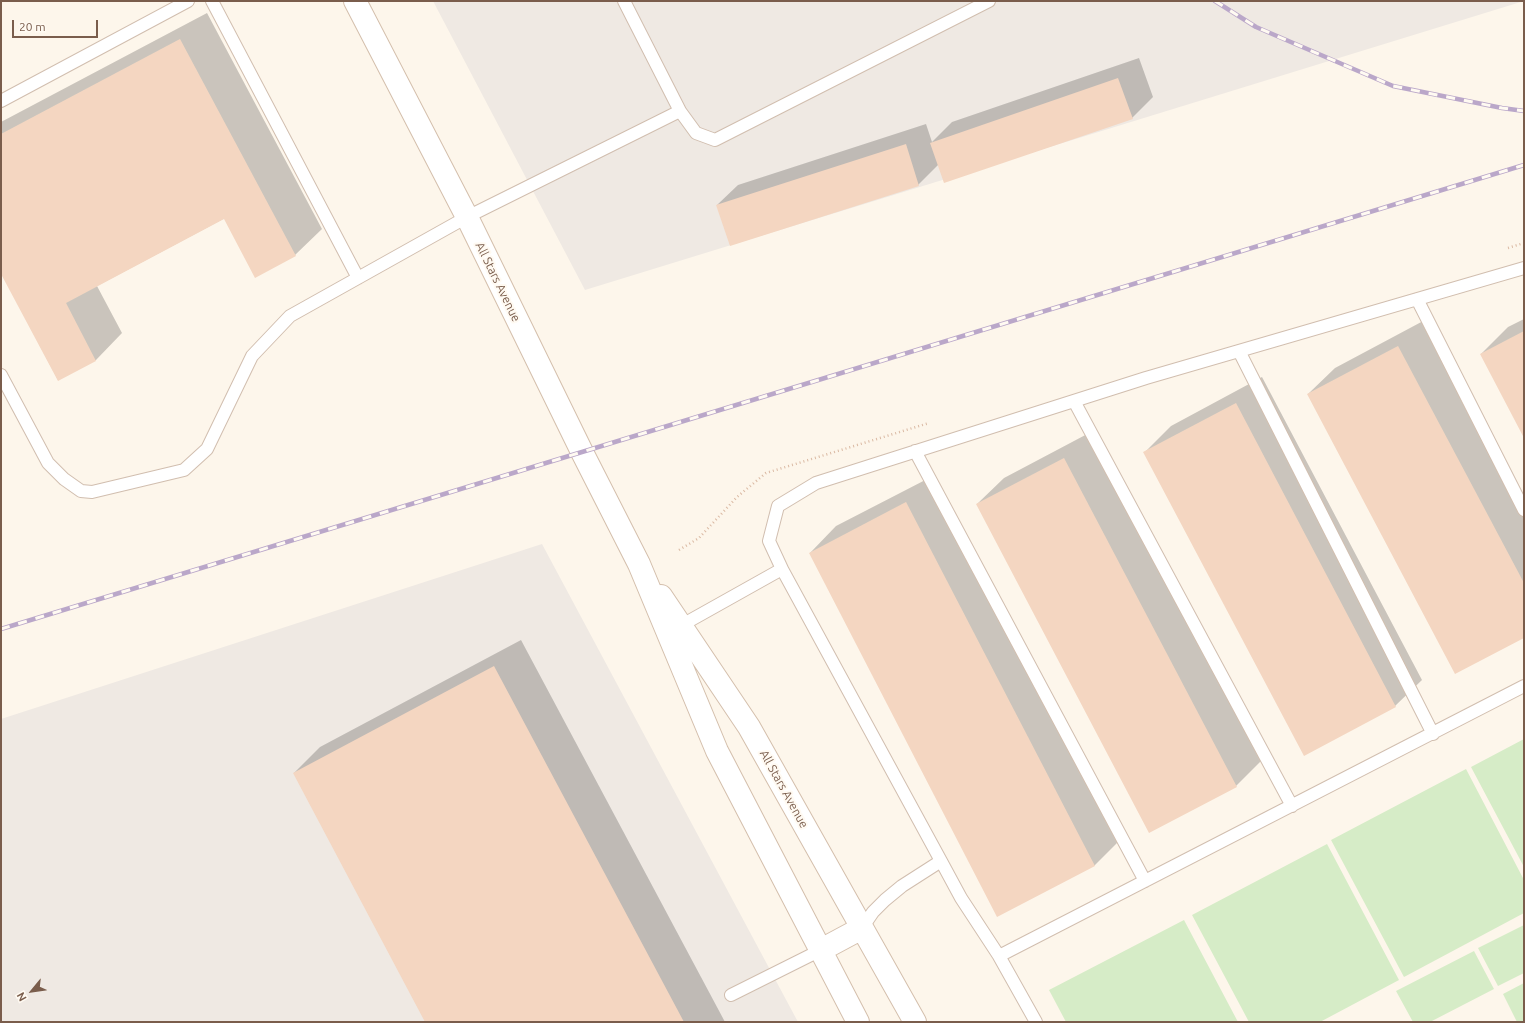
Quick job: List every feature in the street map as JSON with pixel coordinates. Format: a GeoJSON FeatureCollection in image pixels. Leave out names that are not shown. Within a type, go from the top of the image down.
{"type":"FeatureCollection","features":[{"type":"Feature","properties":{"kind":"street","name":"All Stars Avenue"},"geometry":{"type":"LineString","coordinates":[[355,1],[467,217],[638,564],[717,751],[858,1022]]}},
{"type":"Feature","properties":{"kind":"street","name":"All Stars Avenue"},"geometry":{"type":"LineString","coordinates":[[638,564],[682,625],[749,727],[915,1022]]}},
{"type":"Feature","properties":{"kind":"street"},"geometry":{"type":"LineString","coordinates":[[821,950],[862,928]]}},
{"type":"Feature","properties":{"kind":"lane"},"geometry":{"type":"LineString","coordinates":[[1,101],[188,1]]}},
{"type":"Feature","properties":{"kind":"lane"},"geometry":{"type":"LineString","coordinates":[[212,1],[358,278]]}},
{"type":"Feature","properties":{"kind":"lane"},"geometry":{"type":"LineString","coordinates":[[624,1],[680,111],[696,133],[716,140],[989,1]]}},
{"type":"Feature","properties":{"kind":"lane"},"geometry":{"type":"LineString","coordinates":[[1,374],[48,463],[80,491],[92,492],[184,470],[207,449],[252,356],[290,316],[467,217],[680,111]]}},
{"type":"Feature","properties":{"kind":"lane"},"geometry":{"type":"LineString","coordinates":[[1036,1022],[999,956],[961,898],[782,569],[769,541],[778,506],[816,483],[1074,401],[1524,268]]}},
{"type":"Feature","properties":{"kind":"lane"},"geometry":{"type":"LineString","coordinates":[[1417,299],[1524,510]]}},
{"type":"Feature","properties":{"kind":"lane"},"geometry":{"type":"LineString","coordinates":[[1240,351],[1433,734]]}},
{"type":"Feature","properties":{"kind":"lane"},"geometry":{"type":"LineString","coordinates":[[1074,401],[1292,806]]}},
{"type":"Feature","properties":{"kind":"lane"},"geometry":{"type":"LineString","coordinates":[[915,452],[1145,882]]}},
{"type":"Feature","properties":{"kind":"lane"},"geometry":{"type":"LineString","coordinates":[[682,625],[782,569]]}},
{"type":"Feature","properties":{"kind":"lane"},"geometry":{"type":"LineString","coordinates":[[999,956],[1524,686]]}},
{"type":"Feature","properties":{"kind":"lane"},"geometry":{"type":"LineString","coordinates":[[862,928],[873,912],[885,900],[902,886],[941,862]]}},
{"type":"Feature","properties":{"kind":"lane"},"geometry":{"type":"LineString","coordinates":[[731,995],[821,950]]}},
{"type":"Feature","properties":{"kind":"shaded area"},"geometry":{"type":"Polygon","coordinates":[[[433,1],[1524,1],[585,290],[433,1]]]}},
{"type":"Feature","properties":{"kind":"shaded area"},"geometry":{"type":"Polygon","coordinates":[[[542,544],[798,1022],[1,1022],[1,719],[542,544]]]}},
{"type":"Feature","properties":{"kind":"green space"},"geometry":{"type":"Polygon","coordinates":[[[1524,739],[1524,867],[1471,767],[1524,739]]]}},
{"type":"Feature","properties":{"kind":"green space"},"geometry":{"type":"Polygon","coordinates":[[[1466,769],[1524,880],[1524,913],[1404,977],[1331,840],[1466,769]]]}},
{"type":"Feature","properties":{"kind":"green space"},"geometry":{"type":"Polygon","coordinates":[[[1327,844],[1399,980],[1320,1022],[1249,1022],[1192,915],[1327,844]]]}},
{"type":"Feature","properties":{"kind":"green space"},"geometry":{"type":"Polygon","coordinates":[[[1184,920],[1238,1022],[1066,1022],[1049,990],[1184,920]]]}},
{"type":"Feature","properties":{"kind":"green space"},"geometry":{"type":"Polygon","coordinates":[[[1524,925],[1524,973],[1498,986],[1478,948],[1524,925]]]}},
{"type":"Feature","properties":{"kind":"green space"},"geometry":{"type":"Polygon","coordinates":[[[1474,951],[1494,989],[1430,1022],[1413,1022],[1396,991],[1474,951]]]}},
{"type":"Feature","properties":{"kind":"green space"},"geometry":{"type":"Polygon","coordinates":[[[1524,983],[1524,1022],[1517,1022],[1503,994],[1524,983]]]}},
{"type":"Feature","properties":{"kind":"building"},"geometry":{"type":"Polygon","coordinates":[[[180,39],[296,256],[255,278],[224,219],[66,303],[96,361],[58,381],[1,274],[1,134],[180,39]]]}},
{"type":"Feature","properties":{"kind":"building"},"geometry":{"type":"Polygon","coordinates":[[[1118,78],[1133,119],[944,183],[930,143],[1118,78]]]}},
{"type":"Feature","properties":{"kind":"building"},"geometry":{"type":"Polygon","coordinates":[[[906,144],[919,186],[730,246],[716,205],[906,144]]]}},
{"type":"Feature","properties":{"kind":"building"},"geometry":{"type":"Polygon","coordinates":[[[1524,331],[1524,438],[1480,354],[1524,331]]]}},
{"type":"Feature","properties":{"kind":"building"},"geometry":{"type":"Polygon","coordinates":[[[1398,346],[1524,583],[1524,638],[1455,674],[1307,394],[1398,346]]]}},
{"type":"Feature","properties":{"kind":"building"},"geometry":{"type":"Polygon","coordinates":[[[1236,403],[1396,707],[1304,756],[1143,452],[1236,403]]]}},
{"type":"Feature","properties":{"kind":"building"},"geometry":{"type":"Polygon","coordinates":[[[1064,458],[1237,787],[1149,833],[976,504],[1064,458]]]}},
{"type":"Feature","properties":{"kind":"building"},"geometry":{"type":"Polygon","coordinates":[[[906,502],[1095,866],[997,917],[809,553],[906,502]]]}},
{"type":"Feature","properties":{"kind":"building"},"geometry":{"type":"Polygon","coordinates":[[[494,666],[684,1022],[425,1022],[293,773],[494,666]]]}},
{"type":"Feature","properties":{"kind":"railway"},"geometry":{"type":"LineString","coordinates":[[1215,1],[1256,27],[1393,86],[1524,111]]}},
{"type":"Feature","properties":{"kind":"railway"},"geometry":{"type":"LineString","coordinates":[[1,629],[1524,165]]}}]}
